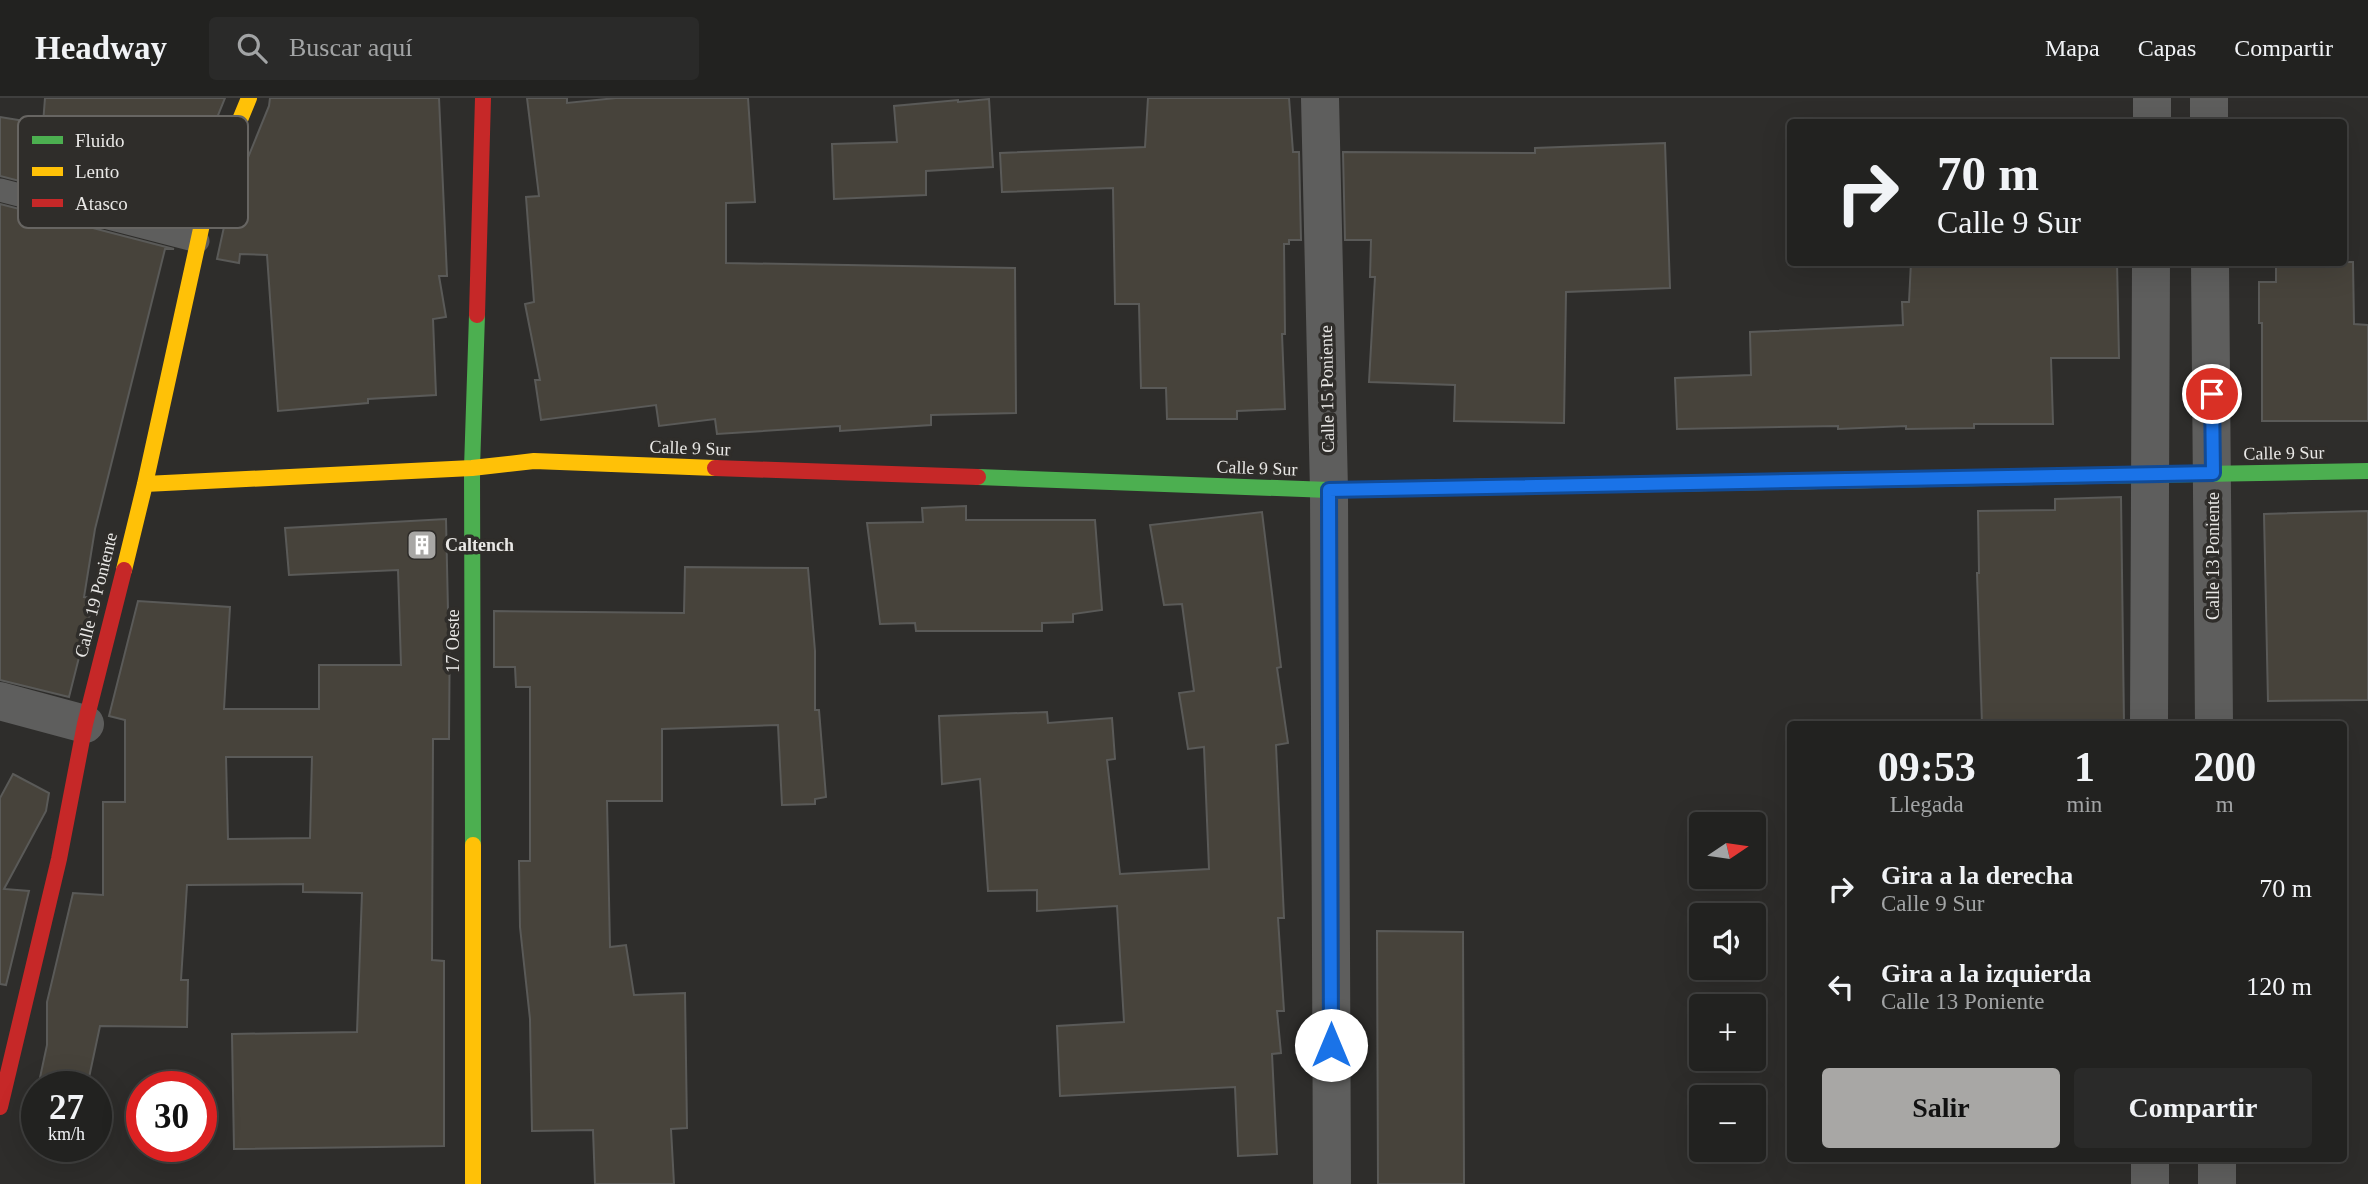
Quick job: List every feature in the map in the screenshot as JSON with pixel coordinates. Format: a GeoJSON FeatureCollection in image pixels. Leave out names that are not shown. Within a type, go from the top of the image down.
{"type":"FeatureCollection","features":[{"type":"Feature","properties":{"kind":"street","name":"Calle 19 Poniente"},"geometry":{"type":"LineString","coordinates":[[242,116],[249,98]]}},
{"type":"Feature","properties":{"kind":"street","name":"17 Oeste"},"geometry":{"type":"LineString","coordinates":[[473,1184],[472,468],[483,98]]}},
{"type":"Feature","properties":{"kind":"street","name":"Calle 15 Poniente"},"geometry":{"type":"LineString","coordinates":[[1320,98],[1329,490],[1332,1184]]}},
{"type":"Feature","properties":{"kind":"street"},"geometry":{"type":"LineString","coordinates":[[2152,98],[2152,119]]}},
{"type":"Feature","properties":{"kind":"street"},"geometry":{"type":"LineString","coordinates":[[2208,98],[2209,119]]}},
{"type":"Feature","properties":{"kind":"street","name":"Calle 19 Poniente"},"geometry":{"type":"LineString","coordinates":[[0,1107],[59,859],[85,724],[145,484],[201,228]]}},
{"type":"Feature","properties":{"kind":"street"},"geometry":{"type":"LineString","coordinates":[[2149,721],[2151,266]]}},
{"type":"Feature","properties":{"kind":"street","name":"Calle 13 Poniente"},"geometry":{"type":"LineString","coordinates":[[2210,266],[2214,721]]}},
{"type":"Feature","properties":{"kind":"street","name":"Calle 9 Sur"},"geometry":{"type":"LineString","coordinates":[[145,484],[472,468],[534,461],[1329,490],[2368,471]]}},
{"type":"Feature","properties":{"kind":"street"},"geometry":{"type":"LineString","coordinates":[[0,701],[85,724]]}},
{"type":"Feature","properties":{"kind":"street"},"geometry":{"type":"LineString","coordinates":[[2150,1162],[2150,1184]]}},
{"type":"Feature","properties":{"kind":"street"},"geometry":{"type":"LineString","coordinates":[[2217,1162],[2217,1184]]}},
{"type":"Feature","properties":{"kind":"lane"},"geometry":{"type":"LineString","coordinates":[[0,190],[18,195]]}},
{"type":"Feature","properties":{"kind":"lane"},"geometry":{"type":"LineString","coordinates":[[148,228],[198,241]]}},
{"type":"Feature","properties":{"kind":"building"},"geometry":{"type":"Polygon","coordinates":[[[45,98],[225,98],[218,116],[44,116],[45,98]]]}},
{"type":"Feature","properties":{"kind":"building"},"geometry":{"type":"Polygon","coordinates":[[[270,98],[439,98],[447,276],[439,276],[446,317],[433,319],[436,395],[368,399],[368,403],[278,411],[267,255],[240,254],[239,263],[217,259],[224,228],[248,228],[248,157],[270,98]]]}},
{"type":"Feature","properties":{"kind":"building"},"geometry":{"type":"Polygon","coordinates":[[[527,98],[567,98],[567,103],[616,98],[748,98],[755,202],[726,203],[726,263],[1015,268],[1016,413],[931,415],[931,425],[840,431],[840,426],[717,434],[715,419],[659,426],[656,405],[541,420],[535,380],[540,380],[525,304],[534,302],[526,197],[539,196],[527,98]]]}},
{"type":"Feature","properties":{"kind":"building"},"geometry":{"type":"Polygon","coordinates":[[[1148,98],[1289,98],[1293,152],[1299,152],[1301,240],[1289,240],[1289,244],[1284,244],[1285,334],[1282,334],[1285,409],[1237,411],[1237,419],[1167,419],[1166,388],[1141,388],[1139,304],[1115,304],[1113,188],[1002,192],[1000,153],[1145,147],[1148,98]]]}},
{"type":"Feature","properties":{"kind":"building"},"geometry":{"type":"Polygon","coordinates":[[[989,99],[993,167],[926,171],[926,195],[834,199],[832,144],[897,142],[894,106],[989,99]]]}},
{"type":"Feature","properties":{"kind":"building"},"geometry":{"type":"Polygon","coordinates":[[[0,117],[18,120],[18,181],[0,176],[0,117]]]}},
{"type":"Feature","properties":{"kind":"building"},"geometry":{"type":"Polygon","coordinates":[[[1665,143],[1670,288],[1566,292],[1564,423],[1454,421],[1455,385],[1369,382],[1375,277],[1370,277],[1371,240],[1345,240],[1343,152],[1535,153],[1535,148],[1665,143]]]}},
{"type":"Feature","properties":{"kind":"building"},"geometry":{"type":"Polygon","coordinates":[[[0,204],[18,209],[18,228],[93,228],[174,249],[165,249],[95,529],[84,597],[94,598],[69,697],[0,680],[0,204]]]}},
{"type":"Feature","properties":{"kind":"building"},"geometry":{"type":"Polygon","coordinates":[[[2347,262],[2353,262],[2354,324],[2368,325],[2368,421],[2262,421],[2262,323],[2259,323],[2259,282],[2276,282],[2276,266],[2347,266],[2347,262]]]}},
{"type":"Feature","properties":{"kind":"building"},"geometry":{"type":"Polygon","coordinates":[[[1911,266],[2117,266],[2119,358],[2051,358],[2053,424],[1974,424],[1974,428],[1906,429],[1906,426],[1838,429],[1838,426],[1677,429],[1675,378],[1751,375],[1750,332],[1903,325],[1902,302],[1909,302],[1911,266]]]}},
{"type":"Feature","properties":{"kind":"building"},"geometry":{"type":"Polygon","coordinates":[[[2121,497],[2124,721],[1982,721],[1977,573],[1978,511],[2055,510],[2055,499],[2121,497]]]}},
{"type":"Feature","properties":{"kind":"building"},"geometry":{"type":"Polygon","coordinates":[[[966,506],[966,520],[1095,520],[1102,610],[1073,614],[1073,622],[1042,623],[1042,631],[916,631],[915,623],[880,624],[867,523],[923,522],[922,508],[966,506]]]}},
{"type":"Feature","properties":{"kind":"building"},"geometry":{"type":"Polygon","coordinates":[[[2368,511],[2368,700],[2268,701],[2264,514],[2368,511]]]}},
{"type":"Feature","properties":{"kind":"building"},"geometry":{"type":"Polygon","coordinates":[[[1262,512],[1281,667],[1277,668],[1288,743],[1276,745],[1284,918],[1278,918],[1284,1011],[1277,1011],[1281,1053],[1272,1054],[1277,1154],[1238,1156],[1235,1087],[1060,1096],[1057,1026],[1124,1022],[1117,906],[1037,911],[1037,890],[988,891],[980,779],[942,784],[939,716],[1047,712],[1048,723],[1112,718],[1115,759],[1107,760],[1120,874],[1209,869],[1204,747],[1188,749],[1179,693],[1194,691],[1182,604],[1164,605],[1150,525],[1262,512]]]}},
{"type":"Feature","properties":{"kind":"building"},"geometry":{"type":"Polygon","coordinates":[[[446,519],[450,611],[449,739],[433,739],[432,960],[444,961],[444,1146],[234,1149],[232,1034],[357,1032],[362,893],[303,892],[303,884],[187,885],[181,980],[188,980],[187,1027],[100,1026],[90,1071],[41,1071],[47,1045],[47,1002],[73,893],[103,895],[103,802],[125,802],[125,720],[109,716],[138,601],[230,607],[224,709],[319,709],[319,665],[401,665],[398,570],[289,575],[285,528],[446,519]],[[226,757],[228,839],[310,838],[312,757],[226,757]]]}},
{"type":"Feature","properties":{"kind":"building"},"geometry":{"type":"Polygon","coordinates":[[[685,567],[808,568],[815,651],[815,710],[819,710],[826,797],[815,799],[815,804],[782,805],[778,725],[662,729],[662,801],[607,801],[610,947],[626,945],[634,995],[685,993],[687,1128],[671,1129],[674,1184],[595,1184],[593,1130],[532,1131],[530,1019],[520,927],[519,861],[530,861],[530,687],[516,687],[515,667],[494,667],[494,611],[684,613],[685,567]]]}},
{"type":"Feature","properties":{"kind":"building"},"geometry":{"type":"Polygon","coordinates":[[[13,774],[49,793],[46,811],[4,889],[29,891],[6,985],[0,984],[0,798],[13,774]]]}},
{"type":"Feature","properties":{"kind":"building"},"geometry":{"type":"Polygon","coordinates":[[[1377,931],[1463,932],[1464,1184],[1378,1184],[1377,931]]]}},
{"type":"Feature","properties":{"kind":"traffic: fast"},"geometry":{"type":"LineString","coordinates":[[473,845],[472,468],[477,315]]}},
{"type":"Feature","properties":{"kind":"traffic: fast"},"geometry":{"type":"LineString","coordinates":[[1874,480],[2368,471]]}},
{"type":"Feature","properties":{"kind":"traffic: fast"},"geometry":{"type":"LineString","coordinates":[[978,477],[1329,490],[1417,488]]}},
{"type":"Feature","properties":{"kind":"traffic: slow"},"geometry":{"type":"LineString","coordinates":[[242,116],[249,98]]}},
{"type":"Feature","properties":{"kind":"traffic: slow"},"geometry":{"type":"LineString","coordinates":[[124,570],[201,228]]}},
{"type":"Feature","properties":{"kind":"traffic: slow"},"geometry":{"type":"LineString","coordinates":[[145,484],[472,468],[534,461],[715,468]]}},
{"type":"Feature","properties":{"kind":"traffic: slow"},"geometry":{"type":"LineString","coordinates":[[1417,488],[1874,480]]}},
{"type":"Feature","properties":{"kind":"traffic: slow"},"geometry":{"type":"LineString","coordinates":[[473,845],[473,1184]]}},
{"type":"Feature","properties":{"kind":"traffic: jam"},"geometry":{"type":"LineString","coordinates":[[477,315],[483,98]]}},
{"type":"Feature","properties":{"kind":"traffic: jam"},"geometry":{"type":"LineString","coordinates":[[715,468],[978,477]]}},
{"type":"Feature","properties":{"kind":"traffic: jam"},"geometry":{"type":"LineString","coordinates":[[0,1107],[59,859],[85,724],[124,570]]}},
{"type":"Feature","properties":{"kind":"place","name":"Caltench"},"geometry":{"type":"Point","coordinates":[422,545]}},
{"type":"Feature","properties":{"kind":"route"},"geometry":{"type":"LineString","coordinates":[[1331,1045],[1329,490],[2213,473],[2212,394]]}}]}
